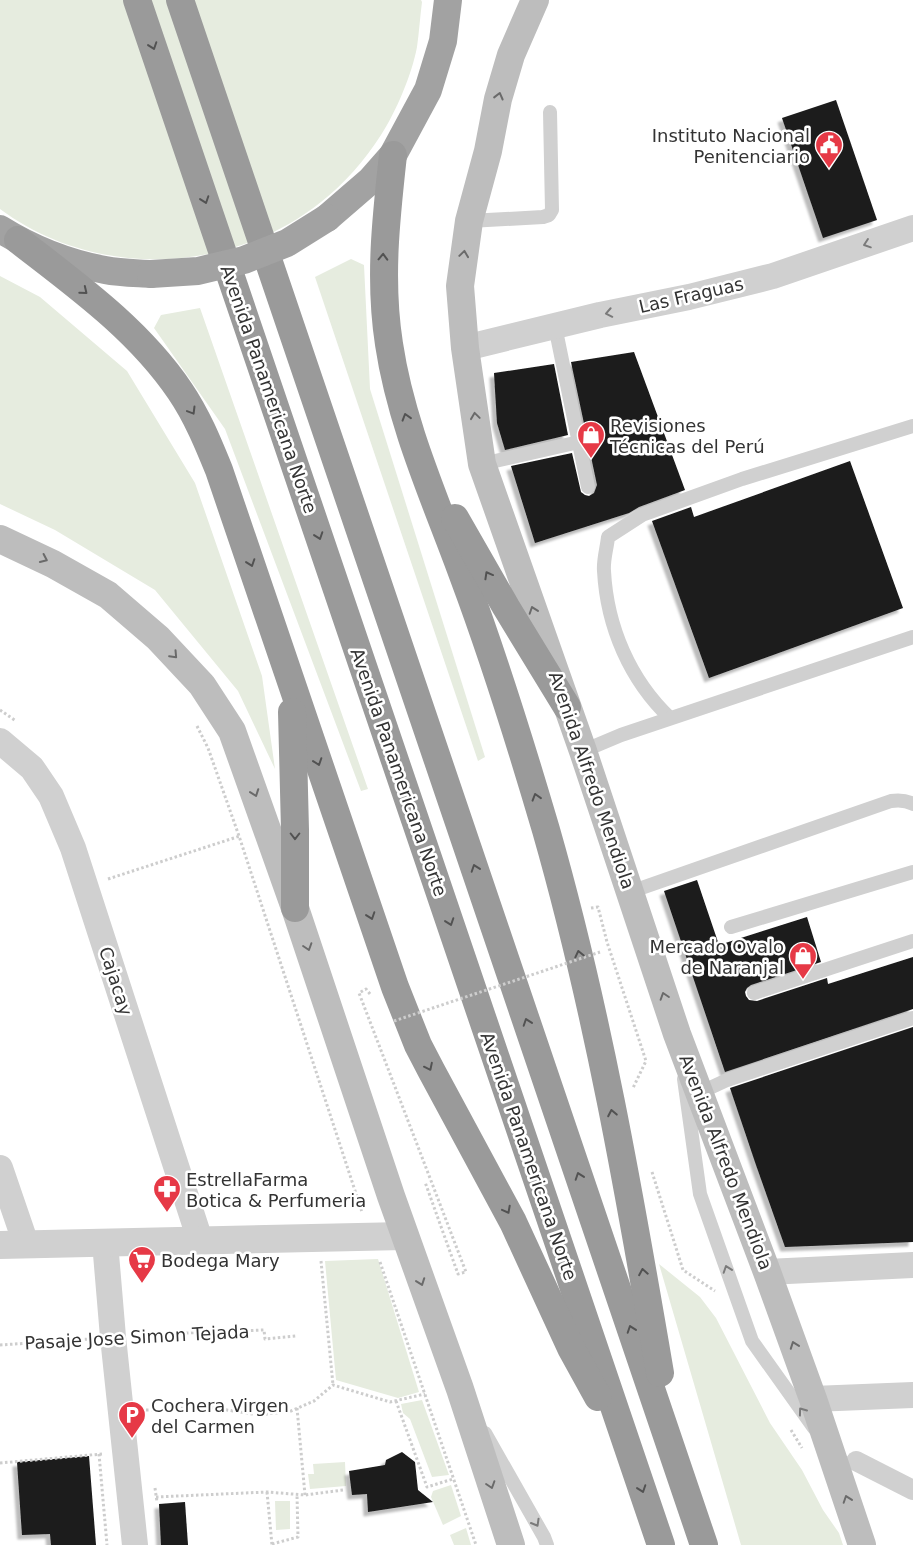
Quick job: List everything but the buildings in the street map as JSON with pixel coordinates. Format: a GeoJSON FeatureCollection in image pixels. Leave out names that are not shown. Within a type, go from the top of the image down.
{"type":"FeatureCollection","features":[{"type":"Feature","properties":{"kind":"highway","name":"Avenida Panamericana Norte"},"geometry":{"type":"LineString","coordinates":[[137,0],[661,1545]]}},
{"type":"Feature","properties":{"kind":"highway"},"geometry":{"type":"LineString","coordinates":[[180,0],[704,1545]]}},
{"type":"Feature","properties":{"kind":"highway"},"geometry":{"type":"LineString","coordinates":[[9,235],[60,258],[105,270],[151,274],[198,271],[244,260],[287,243],[327,218],[371,180],[392,155],[428,90],[443,41],[448,0]]}},
{"type":"Feature","properties":{"kind":"highway"},"geometry":{"type":"LineString","coordinates":[[392,155],[383,265],[391,358],[399,393],[422,463],[509,707],[545,827],[578,950],[622,1160],[675,1458]]}},
{"type":"Feature","properties":{"kind":"highway"},"geometry":{"type":"LineString","coordinates":[[9,235],[87,293],[109,312],[148,351],[181,392],[198,420],[220,470],[395,987],[418,1045],[513,1222],[571,1348],[605,1410],[626,1443]]}},
{"type":"Feature","properties":{"kind":"highway"},"geometry":{"type":"LineString","coordinates":[[422,463],[567,707]]}},
{"type":"Feature","properties":{"kind":"highway"},"geometry":{"type":"LineString","coordinates":[[291,683],[296,830],[295,908]]}},
{"type":"Feature","properties":{"kind":"main road","name":"Avenida Alfredo Mendiola"},"geometry":{"type":"LineString","coordinates":[[535,0],[511,55],[498,99],[488,151],[469,221],[460,286],[465,348],[482,464],[567,707],[698,1094],[767,1272],[813,1399],[862,1545]]}},
{"type":"Feature","properties":{"kind":"main road"},"geometry":{"type":"LineString","coordinates":[[0,538],[53,564],[108,595],[158,638],[202,685],[232,731],[295,908],[404,1236],[460,1389],[511,1545]]}},
{"type":"Feature","properties":{"kind":"street","name":"Las Fraguas"},"geometry":{"type":"LineString","coordinates":[[465,348],[773,276],[913,228]]}},
{"type":"Feature","properties":{"kind":"street","name":"Cajacay"},"geometry":{"type":"LineString","coordinates":[[0,741],[32,768],[51,796],[73,848],[200,1240]]}},
{"type":"Feature","properties":{"kind":"street"},"geometry":{"type":"LineString","coordinates":[[0,1168],[13,1245],[404,1236]]}},
{"type":"Feature","properties":{"kind":"street"},"geometry":{"type":"LineString","coordinates":[[105,1242],[135,1545]]}},
{"type":"Feature","properties":{"kind":"street"},"geometry":{"type":"LineString","coordinates":[[767,1272],[913,1266]]}},
{"type":"Feature","properties":{"kind":"street"},"geometry":{"type":"LineString","coordinates":[[813,1399],[913,1395]]}},
{"type":"Feature","properties":{"kind":"street"},"geometry":{"type":"LineString","coordinates":[[856,1461],[913,1490]]}},
{"type":"Feature","properties":{"kind":"lane"},"geometry":{"type":"LineString","coordinates":[[469,221],[526,219],[550,215],[552,210],[550,112]]}},
{"type":"Feature","properties":{"kind":"lane"},"geometry":{"type":"LineString","coordinates":[[555,326],[588,487]]}},
{"type":"Feature","properties":{"kind":"lane"},"geometry":{"type":"LineString","coordinates":[[670,718],[655,704],[633,672],[609,614],[604,570],[608,537],[642,515],[742,479],[913,426]]}},
{"type":"Feature","properties":{"kind":"lane"},"geometry":{"type":"LineString","coordinates":[[482,464],[579,442]]}},
{"type":"Feature","properties":{"kind":"lane"},"geometry":{"type":"LineString","coordinates":[[582,751],[670,718],[913,638]]}},
{"type":"Feature","properties":{"kind":"lane"},"geometry":{"type":"LineString","coordinates":[[630,892],[891,801],[899,800],[913,804]]}},
{"type":"Feature","properties":{"kind":"lane"},"geometry":{"type":"LineString","coordinates":[[731,927],[913,872]]}},
{"type":"Feature","properties":{"kind":"lane"},"geometry":{"type":"LineString","coordinates":[[754,993],[913,941]]}},
{"type":"Feature","properties":{"kind":"lane"},"geometry":{"type":"LineString","coordinates":[[698,1094],[727,1080],[913,1018]]}},
{"type":"Feature","properties":{"kind":"lane"},"geometry":{"type":"LineString","coordinates":[[677,1034],[700,1194],[752,1341],[830,1451]]}},
{"type":"Feature","properties":{"kind":"lane"},"geometry":{"type":"LineString","coordinates":[[460,1389],[547,1545]]}},
{"type":"Feature","properties":{"kind":"path"},"geometry":{"type":"LineString","coordinates":[[195,722],[208,748],[239,836],[363,1215]]}},
{"type":"Feature","properties":{"kind":"path"},"geometry":{"type":"LineString","coordinates":[[86,887],[267,827]]}},
{"type":"Feature","properties":{"kind":"path"},"geometry":{"type":"LineString","coordinates":[[607,942],[646,1061],[632,1092]]}},
{"type":"Feature","properties":{"kind":"path"},"geometry":{"type":"LineString","coordinates":[[388,1015],[394,1021],[600,952]]}},
{"type":"Feature","properties":{"kind":"path"},"geometry":{"type":"LineString","coordinates":[[372,995],[366,989],[359,993],[466,1272],[458,1274],[425,1182]]}},
{"type":"Feature","properties":{"kind":"path"},"geometry":{"type":"LineString","coordinates":[[649,1166],[683,1270],[715,1290]]}},
{"type":"Feature","properties":{"kind":"path"},"geometry":{"type":"LineString","coordinates":[[378,1257],[476,1545]]}},
{"type":"Feature","properties":{"kind":"path"},"geometry":{"type":"LineString","coordinates":[[321,1258],[333,1385]]}},
{"type":"Feature","properties":{"kind":"path","name":"Pasaje Jose Simon Tejada"},"geometry":{"type":"LineString","coordinates":[[0,1345],[113,1337],[264,1330],[265,1339],[296,1336]]}},
{"type":"Feature","properties":{"kind":"path"},"geometry":{"type":"LineString","coordinates":[[333,1385],[390,1402],[424,1394]]}},
{"type":"Feature","properties":{"kind":"path"},"geometry":{"type":"LineString","coordinates":[[146,1410],[208,1407],[259,1415],[291,1411],[314,1401],[333,1385]]}},
{"type":"Feature","properties":{"kind":"path"},"geometry":{"type":"LineString","coordinates":[[396,1401],[426,1487],[453,1479]]}},
{"type":"Feature","properties":{"kind":"path"},"geometry":{"type":"LineString","coordinates":[[297,1408],[305,1495]]}},
{"type":"Feature","properties":{"kind":"path"},"geometry":{"type":"LineString","coordinates":[[99,1454],[108,1545]]}},
{"type":"Feature","properties":{"kind":"path"},"geometry":{"type":"LineString","coordinates":[[0,1463],[108,1454]]}},
{"type":"Feature","properties":{"kind":"path"},"geometry":{"type":"LineString","coordinates":[[130,1498],[267,1492],[305,1495],[343,1490]]}},
{"type":"Feature","properties":{"kind":"path"},"geometry":{"type":"LineString","coordinates":[[267,1492],[272,1545],[298,1537],[297,1495]]}},
{"type":"Feature","properties":{"kind":"shaded area"},"geometry":{"type":"Polygon","coordinates":[[[0,0],[421,0],[422,2],[415,58],[398,104],[375,144],[354,171],[338,187],[321,202],[285,226],[246,244],[204,255],[162,259],[119,257],[77,248],[37,232],[0,209],[0,0]]]}},
{"type":"Feature","properties":{"kind":"shaded area"},"geometry":{"type":"Polygon","coordinates":[[[351,259],[364,265],[370,389],[485,757],[478,761],[315,277],[351,259]]]}},
{"type":"Feature","properties":{"kind":"shaded area"},"geometry":{"type":"Polygon","coordinates":[[[0,276],[40,297],[127,371],[195,483],[262,676],[275,769],[238,691],[155,590],[55,530],[0,504],[0,276]]]}},
{"type":"Feature","properties":{"kind":"shaded area"},"geometry":{"type":"Polygon","coordinates":[[[200,308],[368,789],[361,791],[225,429],[154,328],[161,315],[200,308]]]}},
{"type":"Feature","properties":{"kind":"shaded area"},"geometry":{"type":"Polygon","coordinates":[[[378,1259],[419,1392],[398,1398],[336,1380],[325,1261],[378,1259]]]}},
{"type":"Feature","properties":{"kind":"shaded area"},"geometry":{"type":"Polygon","coordinates":[[[659,1264],[700,1297],[716,1318],[770,1423],[802,1470],[823,1510],[839,1533],[843,1545],[741,1545],[659,1264]]]}},
{"type":"Feature","properties":{"kind":"shaded area"},"geometry":{"type":"Polygon","coordinates":[[[422,1400],[449,1475],[432,1477],[410,1419],[403,1413],[401,1404],[422,1400]]]}},
{"type":"Feature","properties":{"kind":"shaded area"},"geometry":{"type":"Polygon","coordinates":[[[345,1462],[346,1486],[310,1489],[308,1474],[314,1474],[313,1464],[345,1462]]]}},
{"type":"Feature","properties":{"kind":"shaded area"},"geometry":{"type":"Polygon","coordinates":[[[451,1485],[461,1516],[443,1525],[431,1497],[433,1491],[451,1485]]]}},
{"type":"Feature","properties":{"kind":"shaded area"},"geometry":{"type":"Polygon","coordinates":[[[275,1501],[290,1501],[290,1529],[276,1530],[275,1501]]]}},
{"type":"Feature","properties":{"kind":"shaded area"},"geometry":{"type":"Polygon","coordinates":[[[466,1528],[471,1545],[454,1545],[450,1535],[466,1528]]]}},
{"type":"Feature","properties":{"kind":"place","name":"Instituto Nacional Penitenciario"},"geometry":{"type":"Point","coordinates":[829,169]}},
{"type":"Feature","properties":{"kind":"place","name":"Revisiones Técnicas del Perú"},"geometry":{"type":"Point","coordinates":[591,459]}},
{"type":"Feature","properties":{"kind":"place","name":"Mercado Ovalo de Naranjal"},"geometry":{"type":"Point","coordinates":[803,980]}},
{"type":"Feature","properties":{"kind":"place","name":"EstrellaFarma Botica & Perfumeria"},"geometry":{"type":"Point","coordinates":[167,1213]}},
{"type":"Feature","properties":{"kind":"place","name":"Bodega Mary"},"geometry":{"type":"Point","coordinates":[142,1284]}},
{"type":"Feature","properties":{"kind":"place","name":"Cochera Virgen del Carmen"},"geometry":{"type":"Point","coordinates":[132,1439]}}]}
